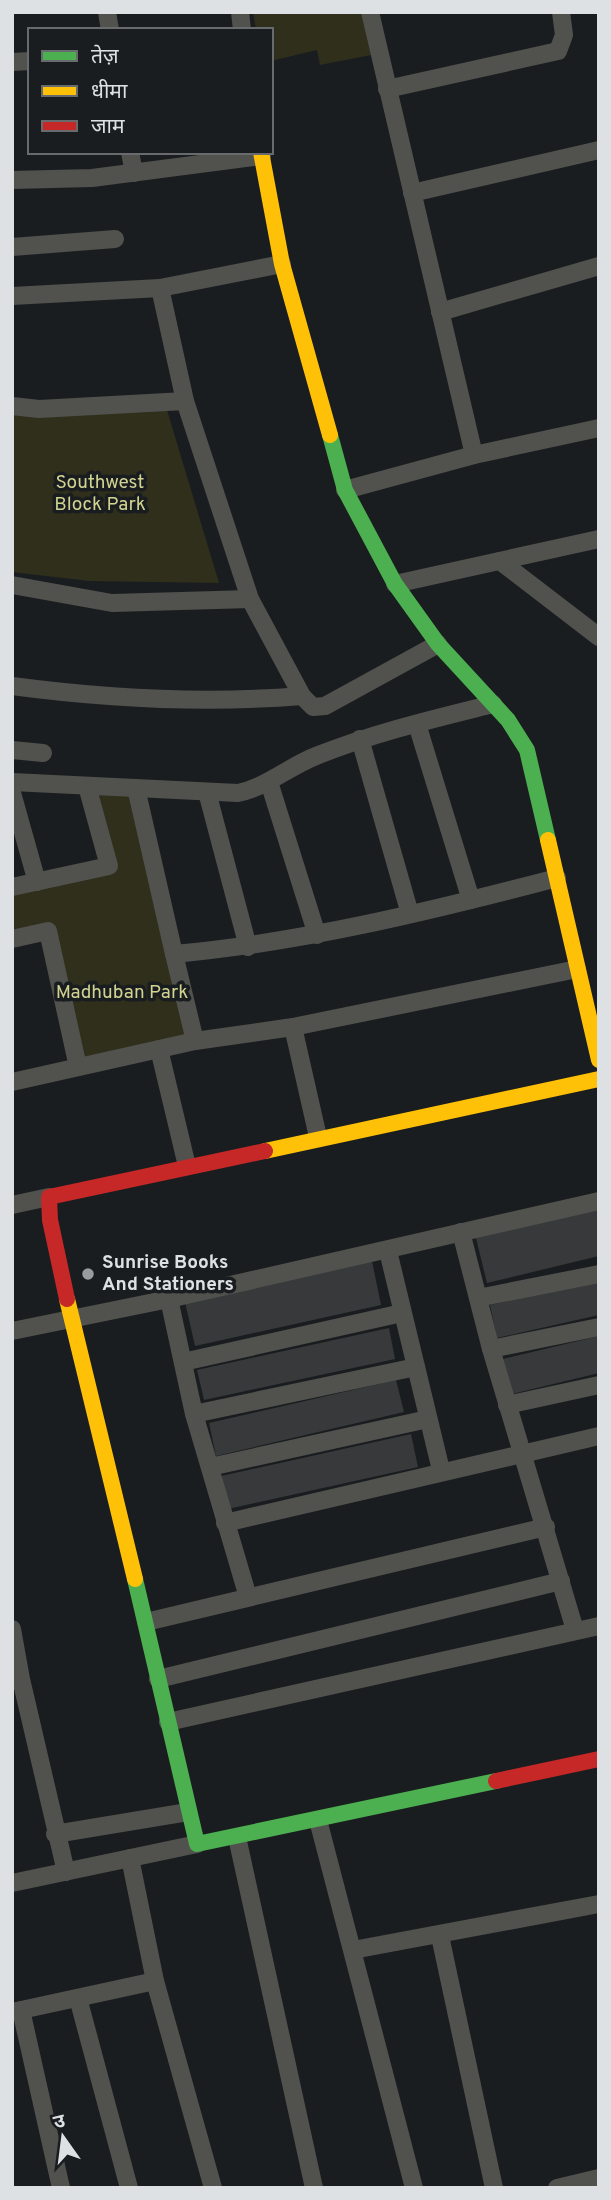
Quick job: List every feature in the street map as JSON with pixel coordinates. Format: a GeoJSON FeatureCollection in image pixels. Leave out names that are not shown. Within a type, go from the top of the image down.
{"type":"FeatureCollection","features":[{"type":"Feature","properties":{"kind":"street"},"geometry":{"type":"LineString","coordinates":[[370,12],[474,455]]}},
{"type":"Feature","properties":{"kind":"street"},"geometry":{"type":"LineString","coordinates":[[387,89],[558,51],[564,35],[561,12]]}},
{"type":"Feature","properties":{"kind":"street"},"geometry":{"type":"LineString","coordinates":[[412,193],[599,150]]}},
{"type":"Feature","properties":{"kind":"street"},"geometry":{"type":"LineString","coordinates":[[131,154],[134,173]]}},
{"type":"Feature","properties":{"kind":"street"},"geometry":{"type":"LineString","coordinates":[[12,180],[60,180],[134,173],[262,154],[282,264],[345,489],[395,584],[438,645],[519,733],[527,750],[599,1060]]}},
{"type":"Feature","properties":{"kind":"street"},"geometry":{"type":"LineString","coordinates":[[12,247],[115,239]]}},
{"type":"Feature","properties":{"kind":"street"},"geometry":{"type":"LineString","coordinates":[[12,296],[160,288],[282,264]]}},
{"type":"Feature","properties":{"kind":"street"},"geometry":{"type":"LineString","coordinates":[[440,312],[599,266]]}},
{"type":"Feature","properties":{"kind":"street"},"geometry":{"type":"LineString","coordinates":[[160,288],[185,401],[250,599],[302,696],[313,707],[326,706],[438,645]]}},
{"type":"Feature","properties":{"kind":"street"},"geometry":{"type":"LineString","coordinates":[[12,406],[39,409],[185,401]]}},
{"type":"Feature","properties":{"kind":"street"},"geometry":{"type":"LineString","coordinates":[[345,489],[474,455],[599,428]]}},
{"type":"Feature","properties":{"kind":"street"},"geometry":{"type":"LineString","coordinates":[[395,584],[599,540]]}},
{"type":"Feature","properties":{"kind":"street"},"geometry":{"type":"LineString","coordinates":[[500,561],[599,637]]}},
{"type":"Feature","properties":{"kind":"street"},"geometry":{"type":"LineString","coordinates":[[12,585],[111,603],[250,599]]}},
{"type":"Feature","properties":{"kind":"street"},"geometry":{"type":"LineString","coordinates":[[12,686],[135,700],[214,701],[302,696]]}},
{"type":"Feature","properties":{"kind":"street"},"geometry":{"type":"LineString","coordinates":[[12,782],[238,793],[270,782],[303,761],[360,739],[493,704]]}},
{"type":"Feature","properties":{"kind":"street"},"geometry":{"type":"LineString","coordinates":[[417,724],[471,901]]}},
{"type":"Feature","properties":{"kind":"street"},"geometry":{"type":"LineString","coordinates":[[360,739],[410,914]]}},
{"type":"Feature","properties":{"kind":"street"},"geometry":{"type":"LineString","coordinates":[[12,750],[43,753]]}},
{"type":"Feature","properties":{"kind":"street"},"geometry":{"type":"LineString","coordinates":[[270,782],[317,934]]}},
{"type":"Feature","properties":{"kind":"street"},"geometry":{"type":"LineString","coordinates":[[12,887],[109,866],[87,786]]}},
{"type":"Feature","properties":{"kind":"street"},"geometry":{"type":"LineString","coordinates":[[136,788],[195,1041]]}},
{"type":"Feature","properties":{"kind":"street"},"geometry":{"type":"LineString","coordinates":[[206,792],[248,947]]}},
{"type":"Feature","properties":{"kind":"street"},"geometry":{"type":"LineString","coordinates":[[12,793],[37,882]]}},
{"type":"Feature","properties":{"kind":"street"},"geometry":{"type":"LineString","coordinates":[[174,954],[248,947],[317,934],[471,901],[557,878]]}},
{"type":"Feature","properties":{"kind":"street"},"geometry":{"type":"LineString","coordinates":[[12,939],[48,931],[78,1067]]}},
{"type":"Feature","properties":{"kind":"street"},"geometry":{"type":"LineString","coordinates":[[14,1075],[78,1067],[195,1041],[293,1027],[577,969]]}},
{"type":"Feature","properties":{"kind":"street"},"geometry":{"type":"LineString","coordinates":[[293,1027],[318,1136]]}},
{"type":"Feature","properties":{"kind":"street"},"geometry":{"type":"LineString","coordinates":[[159,1049],[187,1166]]}},
{"type":"Feature","properties":{"kind":"street"},"geometry":{"type":"LineString","coordinates":[[12,1205],[318,1136],[599,1079]]}},
{"type":"Feature","properties":{"kind":"street"},"geometry":{"type":"LineString","coordinates":[[49,1197],[50,1220],[71,1317],[197,1844]]}},
{"type":"Feature","properties":{"kind":"street"},"geometry":{"type":"LineString","coordinates":[[12,1331],[388,1251],[599,1201]]}},
{"type":"Feature","properties":{"kind":"street"},"geometry":{"type":"LineString","coordinates":[[461,1232],[491,1349],[575,1630]]}},
{"type":"Feature","properties":{"kind":"street"},"geometry":{"type":"LineString","coordinates":[[388,1251],[441,1470]]}},
{"type":"Feature","properties":{"kind":"street"},"geometry":{"type":"LineString","coordinates":[[478,1298],[599,1274]]}},
{"type":"Feature","properties":{"kind":"street"},"geometry":{"type":"LineString","coordinates":[[169,1299],[194,1414],[248,1597]]}},
{"type":"Feature","properties":{"kind":"street"},"geometry":{"type":"LineString","coordinates":[[183,1362],[402,1313]]}},
{"type":"Feature","properties":{"kind":"street"},"geometry":{"type":"LineString","coordinates":[[491,1349],[599,1327]]}},
{"type":"Feature","properties":{"kind":"street"},"geometry":{"type":"LineString","coordinates":[[194,1414],[416,1367]]}},
{"type":"Feature","properties":{"kind":"street"},"geometry":{"type":"LineString","coordinates":[[508,1405],[599,1385]]}},
{"type":"Feature","properties":{"kind":"street"},"geometry":{"type":"LineString","coordinates":[[210,1467],[428,1419]]}},
{"type":"Feature","properties":{"kind":"street"},"geometry":{"type":"LineString","coordinates":[[225,1522],[523,1451],[598,1437]]}},
{"type":"Feature","properties":{"kind":"street"},"geometry":{"type":"LineString","coordinates":[[146,1622],[546,1527]]}},
{"type":"Feature","properties":{"kind":"street"},"geometry":{"type":"LineString","coordinates":[[158,1679],[561,1581]]}},
{"type":"Feature","properties":{"kind":"street"},"geometry":{"type":"LineString","coordinates":[[168,1723],[599,1626]]}},
{"type":"Feature","properties":{"kind":"street"},"geometry":{"type":"LineString","coordinates":[[12,1629],[16,1680],[66,1872]]}},
{"type":"Feature","properties":{"kind":"street"},"geometry":{"type":"LineString","coordinates":[[12,1883],[599,1759]]}},
{"type":"Feature","properties":{"kind":"street"},"geometry":{"type":"LineString","coordinates":[[55,1834],[188,1812]]}},
{"type":"Feature","properties":{"kind":"street"},"geometry":{"type":"LineString","coordinates":[[318,1820],[353,1951],[365,2011],[414,2188]]}},
{"type":"Feature","properties":{"kind":"street"},"geometry":{"type":"LineString","coordinates":[[237,1837],[314,2188]]}},
{"type":"Feature","properties":{"kind":"street"},"geometry":{"type":"LineString","coordinates":[[130,1858],[155,1981],[213,2188]]}},
{"type":"Feature","properties":{"kind":"street"},"geometry":{"type":"LineString","coordinates":[[353,1951],[599,1904]]}},
{"type":"Feature","properties":{"kind":"street"},"geometry":{"type":"LineString","coordinates":[[440,1936],[494,2188]]}},
{"type":"Feature","properties":{"kind":"street"},"geometry":{"type":"LineString","coordinates":[[61,2188],[17,2011],[155,1981]]}},
{"type":"Feature","properties":{"kind":"street"},"geometry":{"type":"LineString","coordinates":[[78,1998],[129,2188]]}},
{"type":"Feature","properties":{"kind":"street"},"geometry":{"type":"LineString","coordinates":[[557,2188],[599,2178]]}},
{"type":"Feature","properties":{"kind":"green space"},"geometry":{"type":"Polygon","coordinates":[[[253,12],[361,12],[371,55],[320,65],[317,50],[273,61],[273,28],[256,28],[253,12]]]}},
{"type":"Feature","properties":{"kind":"green space","name":"Southwest Block Park"},"geometry":{"type":"Polygon","coordinates":[[[164,400],[219,583],[89,581],[12,572],[12,411],[164,400]]]}},
{"type":"Feature","properties":{"kind":"green space","name":"Madhuban Park"},"geometry":{"type":"Polygon","coordinates":[[[87,786],[136,788],[195,1041],[78,1067],[48,932],[12,939],[12,887],[109,866],[87,786]]]}},
{"type":"Feature","properties":{"kind":"building"},"geometry":{"type":"Polygon","coordinates":[[[599,1208],[599,1256],[487,1283],[476,1238],[599,1208]]]}},
{"type":"Feature","properties":{"kind":"building"},"geometry":{"type":"Polygon","coordinates":[[[372,1261],[381,1305],[195,1346],[185,1302],[372,1261]]]}},
{"type":"Feature","properties":{"kind":"building"},"geometry":{"type":"Polygon","coordinates":[[[599,1280],[599,1315],[497,1338],[490,1305],[599,1280]]]}},
{"type":"Feature","properties":{"kind":"building"},"geometry":{"type":"Polygon","coordinates":[[[389,1328],[395,1359],[204,1400],[197,1370],[389,1328]]]}},
{"type":"Feature","properties":{"kind":"building"},"geometry":{"type":"Polygon","coordinates":[[[599,1336],[599,1373],[512,1394],[503,1359],[599,1336]]]}},
{"type":"Feature","properties":{"kind":"building"},"geometry":{"type":"Polygon","coordinates":[[[396,1380],[404,1412],[216,1456],[209,1423],[396,1380]]]}},
{"type":"Feature","properties":{"kind":"building"},"geometry":{"type":"Polygon","coordinates":[[[411,1434],[418,1467],[228,1509],[221,1476],[411,1434]]]}},
{"type":"Feature","properties":{"kind":"traffic: fast"},"geometry":{"type":"LineString","coordinates":[[330,435],[345,490],[395,584],[438,644],[508,720],[527,750],[548,840]]}},
{"type":"Feature","properties":{"kind":"traffic: fast"},"geometry":{"type":"LineString","coordinates":[[135,1579],[197,1844],[496,1781]]}},
{"type":"Feature","properties":{"kind":"traffic: slow"},"geometry":{"type":"LineString","coordinates":[[261,154],[282,264],[330,435]]}},
{"type":"Feature","properties":{"kind":"traffic: slow"},"geometry":{"type":"LineString","coordinates":[[548,840],[599,1060]]}},
{"type":"Feature","properties":{"kind":"traffic: slow"},"geometry":{"type":"LineString","coordinates":[[265,1151],[599,1079]]}},
{"type":"Feature","properties":{"kind":"traffic: slow"},"geometry":{"type":"LineString","coordinates":[[67,1299],[135,1579]]}},
{"type":"Feature","properties":{"kind":"traffic: jam"},"geometry":{"type":"LineString","coordinates":[[67,1299],[50,1220],[49,1197],[265,1151]]}},
{"type":"Feature","properties":{"kind":"traffic: jam"},"geometry":{"type":"LineString","coordinates":[[496,1781],[599,1759]]}},
{"type":"Feature","properties":{"kind":"place","name":"Sunrise Books And Stationers"},"geometry":{"type":"Point","coordinates":[88,1274]}}]}
